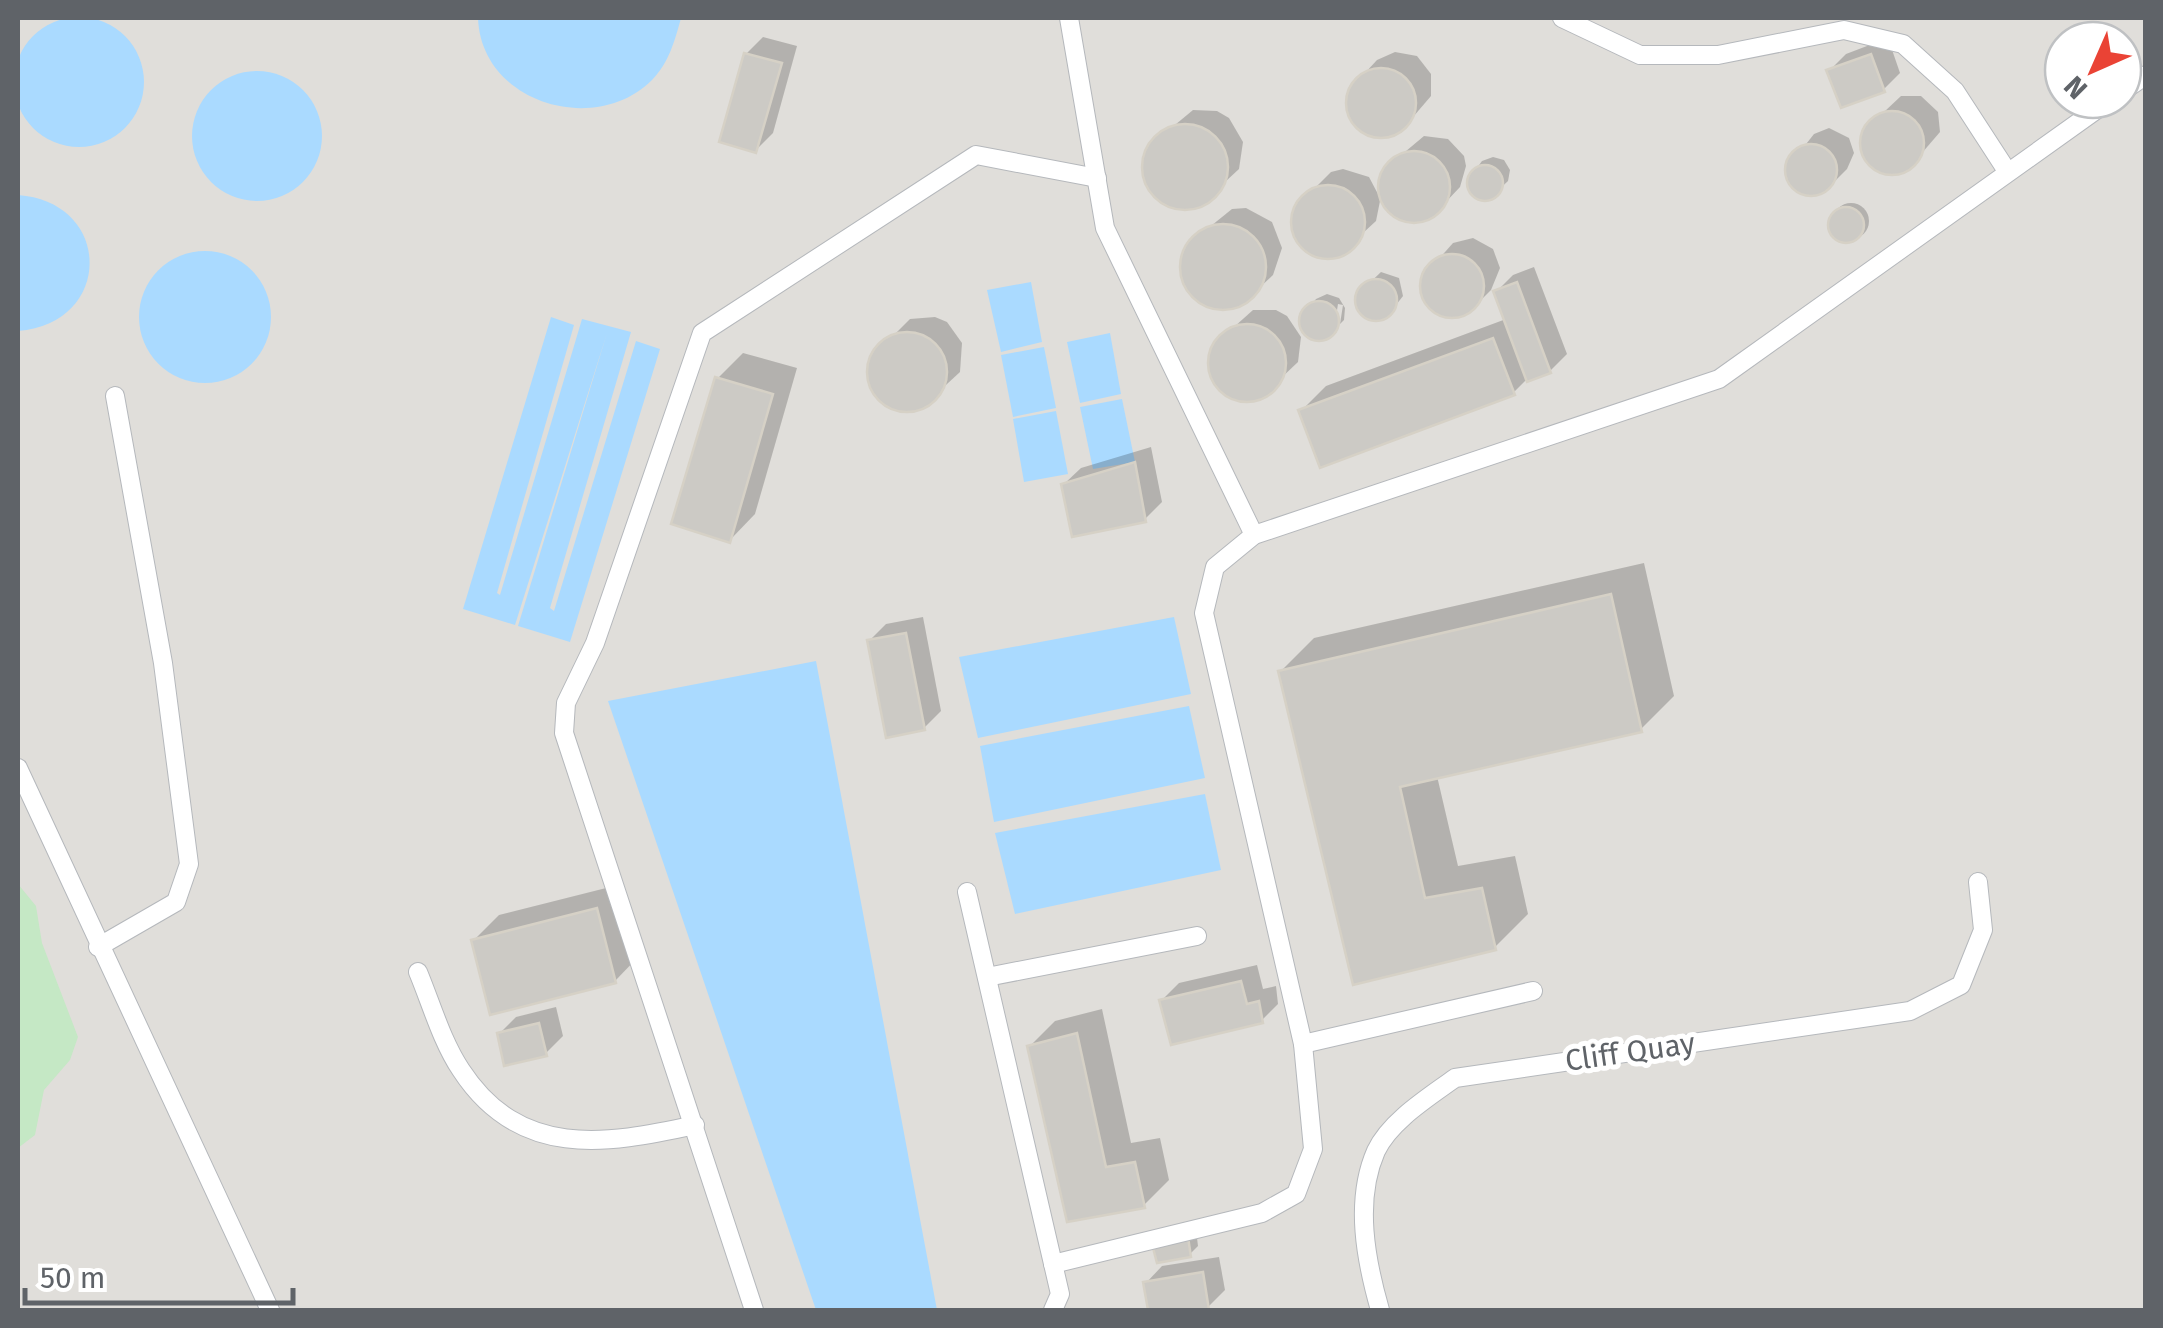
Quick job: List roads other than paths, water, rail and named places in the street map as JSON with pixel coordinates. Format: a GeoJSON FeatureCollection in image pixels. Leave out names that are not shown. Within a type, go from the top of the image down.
{"type":"FeatureCollection","features":[{"type":"Feature","properties":{"kind":"lane"},"geometry":{"type":"LineString","coordinates":[[1069,18],[1105,228],[1254,535]]}},
{"type":"Feature","properties":{"kind":"lane"},"geometry":{"type":"LineString","coordinates":[[1562,18],[1640,55],[1718,56],[1844,30],[1903,44],[1955,92],[2007,171]]}},
{"type":"Feature","properties":{"kind":"lane"},"geometry":{"type":"LineString","coordinates":[[1053,1264],[1262,1213],[1296,1194],[1313,1148],[1303,1044],[1204,613],[1214,567],[1254,535],[1720,379],[2081,120]]}},
{"type":"Feature","properties":{"kind":"lane"},"geometry":{"type":"LineString","coordinates":[[754,1310],[564,733],[566,703],[595,644],[702,334],[976,155],[1097,178]]}},
{"type":"Feature","properties":{"kind":"lane"},"geometry":{"type":"LineString","coordinates":[[98,947],[176,902],[190,864],[162,663],[114,396]]}},
{"type":"Feature","properties":{"kind":"lane"},"geometry":{"type":"LineString","coordinates":[[18,768],[270,1310]]}},
{"type":"Feature","properties":{"kind":"lane","name":"Cliff Quay"},"geometry":{"type":"LineString","coordinates":[[1380,1310],[1362,1217],[1376,1150],[1413,1108],[1454,1078],[1910,1011],[1961,985],[1982,930],[1978,882]]}},
{"type":"Feature","properties":{"kind":"lane"},"geometry":{"type":"LineString","coordinates":[[967,892],[1060,1294],[1053,1310]]}},
{"type":"Feature","properties":{"kind":"lane"},"geometry":{"type":"LineString","coordinates":[[987,977],[1197,936]]}},
{"type":"Feature","properties":{"kind":"lane"},"geometry":{"type":"LineString","coordinates":[[418,972],[460,1070],[504,1118],[552,1138],[622,1142],[695,1125]]}},
{"type":"Feature","properties":{"kind":"lane"},"geometry":{"type":"LineString","coordinates":[[1303,1044],[1533,991]]}},
{"type":"Feature","properties":{"kind":"water"},"geometry":{"type":"Polygon","coordinates":[[[79,17],[104,22],[125,36],[139,57],[144,82],[139,107],[125,128],[104,142],[79,147],[54,142],[33,128],[19,107],[14,82],[19,57],[33,36],[54,22],[79,17]]]}},
{"type":"Feature","properties":{"kind":"water"},"geometry":{"type":"Polygon","coordinates":[[[478,18],[681,18],[667,59],[652,80],[628,97],[601,106],[573,108],[545,102],[519,90],[498,72],[484,47],[478,18]]]}},
{"type":"Feature","properties":{"kind":"water"},"geometry":{"type":"Polygon","coordinates":[[[257,71],[282,76],[303,90],[317,111],[322,136],[317,161],[303,182],[282,196],[257,201],[232,196],[211,182],[197,161],[192,136],[197,111],[211,90],[232,76],[257,71]]]}},
{"type":"Feature","properties":{"kind":"water"},"geometry":{"type":"Polygon","coordinates":[[[18,195],[49,203],[72,218],[85,239],[90,263],[85,286],[72,307],[49,323],[18,331],[18,195]]]}},
{"type":"Feature","properties":{"kind":"water"},"geometry":{"type":"Polygon","coordinates":[[[205,251],[230,256],[252,270],[266,292],[271,317],[266,342],[252,364],[230,378],[205,383],[180,378],[158,364],[144,342],[139,317],[144,292],[158,270],[180,256],[205,251]]]}},
{"type":"Feature","properties":{"kind":"water"},"geometry":{"type":"Polygon","coordinates":[[[1031,282],[1042,342],[1001,352],[987,290],[1031,282]]]}},
{"type":"Feature","properties":{"kind":"water"},"geometry":{"type":"Polygon","coordinates":[[[551,317],[574,325],[497,593],[500,595],[582,319],[631,332],[550,608],[554,611],[636,341],[660,349],[570,642],[518,626],[607,333],[515,625],[463,609],[551,317]]]}},
{"type":"Feature","properties":{"kind":"water"},"geometry":{"type":"Polygon","coordinates":[[[1110,333],[1121,394],[1080,403],[1067,342],[1110,333]]]}},
{"type":"Feature","properties":{"kind":"water"},"geometry":{"type":"Polygon","coordinates":[[[1044,347],[1056,408],[1013,417],[1001,355],[1044,347]]]}},
{"type":"Feature","properties":{"kind":"water"},"geometry":{"type":"Polygon","coordinates":[[[1122,399],[1135,462],[1093,469],[1080,407],[1122,399]]]}},
{"type":"Feature","properties":{"kind":"water"},"geometry":{"type":"Polygon","coordinates":[[[1056,411],[1068,474],[1024,482],[1013,419],[1056,411]]]}},
{"type":"Feature","properties":{"kind":"water"},"geometry":{"type":"Polygon","coordinates":[[[1174,617],[1191,694],[978,738],[959,657],[1174,617]]]}},
{"type":"Feature","properties":{"kind":"water"},"geometry":{"type":"Polygon","coordinates":[[[816,661],[937,1310],[816,1310],[608,701],[816,661]]]}},
{"type":"Feature","properties":{"kind":"water"},"geometry":{"type":"Polygon","coordinates":[[[1189,706],[1205,778],[994,822],[980,746],[1189,706]]]}},
{"type":"Feature","properties":{"kind":"water"},"geometry":{"type":"Polygon","coordinates":[[[1205,794],[1221,870],[1015,914],[995,833],[1205,794]]]}}]}
